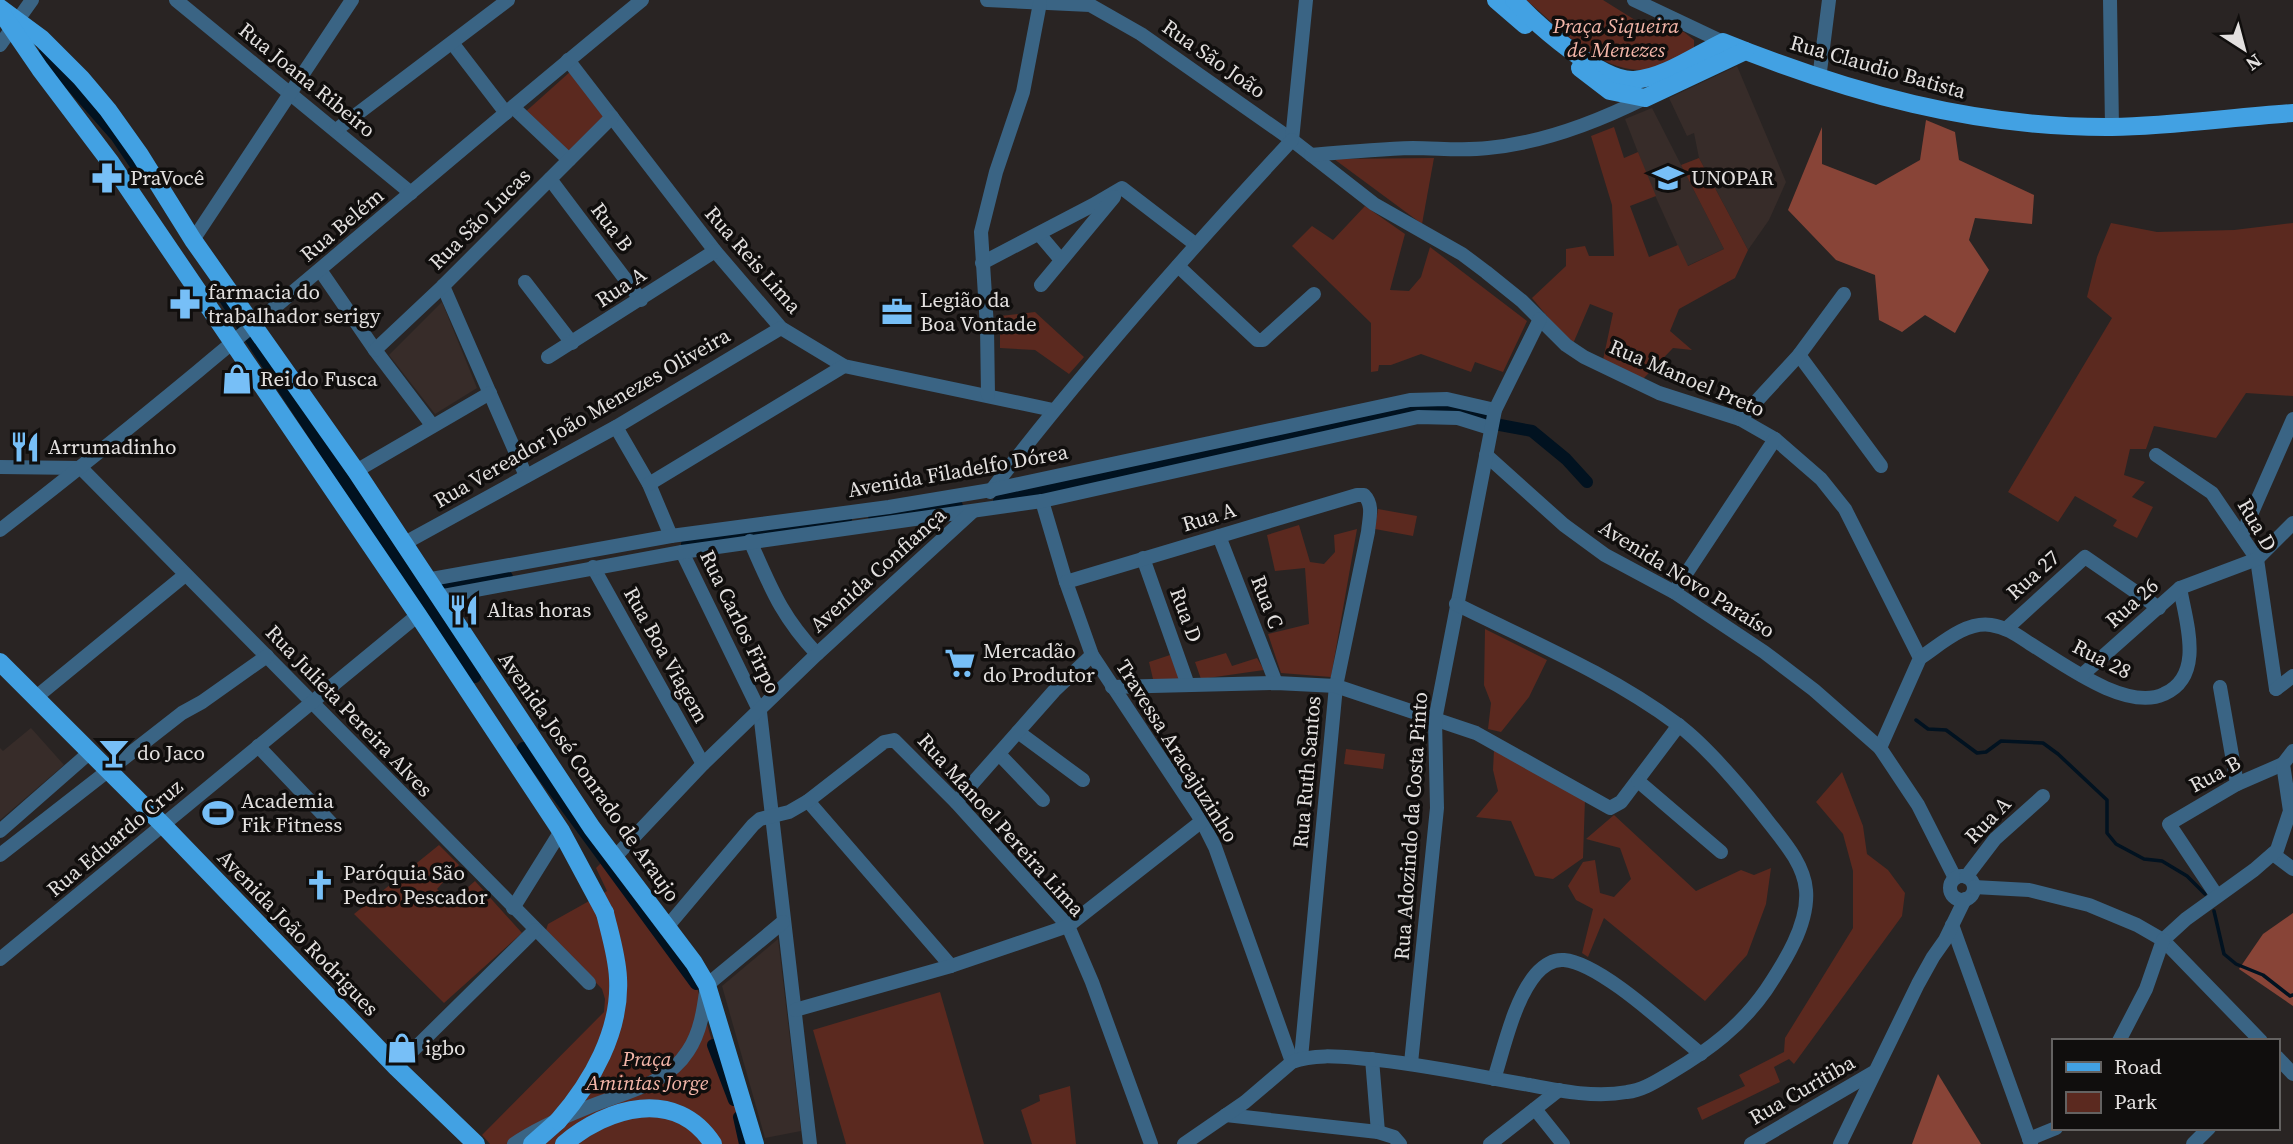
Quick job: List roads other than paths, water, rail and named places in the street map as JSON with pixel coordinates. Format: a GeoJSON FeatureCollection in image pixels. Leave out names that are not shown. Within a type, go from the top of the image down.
{"type":"FeatureCollection","features":[{"type":"Feature","properties":{"kind":"main road"},"geometry":{"type":"LineString","coordinates":[[1496,0],[1600,84],[1616,93],[1646,98],[1745,51]]}},
{"type":"Feature","properties":{"kind":"main road"},"geometry":{"type":"LineString","coordinates":[[1514,0],[1593,66],[1627,80],[1664,72],[1723,42]]}},
{"type":"Feature","properties":{"kind":"main road"},"geometry":{"type":"LineString","coordinates":[[0,10],[14,25],[111,163],[302,440],[561,831],[605,913],[618,977],[615,1014],[609,1036],[595,1068],[572,1104],[558,1121],[531,1144]]}},
{"type":"Feature","properties":{"kind":"main road","name":"Avenida José Conrado de Araujo"},"geometry":{"type":"LineString","coordinates":[[14,25],[57,53],[108,110],[140,155],[193,240],[311,411],[356,471],[529,736],[707,985],[755,1144]]}},
{"type":"Feature","properties":{"kind":"main road","name":"Rua Claudio Batista"},"geometry":{"type":"LineString","coordinates":[[1723,42],[1819,79],[1959,115],[2112,127],[2293,113]]}},
{"type":"Feature","properties":{"kind":"main road"},"geometry":{"type":"LineString","coordinates":[[302,440],[311,411]]}},
{"type":"Feature","properties":{"kind":"main road","name":"Avenida João Rodrigues"},"geometry":{"type":"LineString","coordinates":[[0,662],[163,825],[396,1067],[475,1144]]}},
{"type":"Feature","properties":{"kind":"main road"},"geometry":{"type":"LineString","coordinates":[[472,697],[529,736]]}},
{"type":"Feature","properties":{"kind":"main road"},"geometry":{"type":"LineString","coordinates":[[564,1144],[599,1119],[642,1108],[681,1116],[697,1126],[711,1141]]}},
{"type":"Feature","properties":{"kind":"street"},"geometry":{"type":"LineString","coordinates":[[0,45],[32,0]]}},
{"type":"Feature","properties":{"kind":"street","name":"Rua Joana Ribeiro"},"geometry":{"type":"LineString","coordinates":[[176,0],[411,193]]}},
{"type":"Feature","properties":{"kind":"street"},"geometry":{"type":"LineString","coordinates":[[193,240],[352,0]]}},
{"type":"Feature","properties":{"kind":"street"},"geometry":{"type":"LineString","coordinates":[[336,130],[508,0]]}},
{"type":"Feature","properties":{"kind":"street","name":"Rua Belém"},"geometry":{"type":"LineString","coordinates":[[0,530],[81,468],[642,0]]}},
{"type":"Feature","properties":{"kind":"street","name":"Rua São João"},"geometry":{"type":"LineString","coordinates":[[987,0],[1088,2],[1141,34],[1292,140]]}},
{"type":"Feature","properties":{"kind":"street"},"geometry":{"type":"LineString","coordinates":[[1292,140],[1306,0]]}},
{"type":"Feature","properties":{"kind":"street"},"geometry":{"type":"LineString","coordinates":[[1634,0],[1723,42]]}},
{"type":"Feature","properties":{"kind":"street"},"geometry":{"type":"LineString","coordinates":[[1819,79],[1829,0]]}},
{"type":"Feature","properties":{"kind":"street"},"geometry":{"type":"LineString","coordinates":[[2097,0],[2110,0],[2112,127]]}},
{"type":"Feature","properties":{"kind":"street"},"geometry":{"type":"LineString","coordinates":[[988,395],[981,232],[996,172],[1019,109],[1040,3]]}},
{"type":"Feature","properties":{"kind":"street"},"geometry":{"type":"LineString","coordinates":[[453,44],[510,110],[569,160]]}},
{"type":"Feature","properties":{"kind":"street","name":"Rua Reis Lima"},"geometry":{"type":"LineString","coordinates":[[568,60],[715,251],[781,328],[844,366],[1053,410]]}},
{"type":"Feature","properties":{"kind":"street"},"geometry":{"type":"LineString","coordinates":[[1311,155],[1378,149],[1486,148],[1508,145],[1563,131],[1646,98]]}},
{"type":"Feature","properties":{"kind":"street","name":"Rua São Lucas"},"geometry":{"type":"LineString","coordinates":[[375,350],[612,117]]}},
{"type":"Feature","properties":{"kind":"street","name":"Rua Manoel Preto"},"geometry":{"type":"LineString","coordinates":[[1292,140],[1374,204],[1462,254],[1498,280],[1566,345],[1617,374],[1659,393],[1740,419],[1775,439],[1821,479],[1845,509],[1920,658]]}},
{"type":"Feature","properties":{"kind":"street","name":"Avenida Confiança"},"geometry":{"type":"LineString","coordinates":[[614,858],[703,764],[760,712],[817,654],[974,510],[1053,410],[1195,244],[1292,140]]}},
{"type":"Feature","properties":{"kind":"street","name":"Rua B"},"geometry":{"type":"LineString","coordinates":[[550,179],[641,300]]}},
{"type":"Feature","properties":{"kind":"street"},"geometry":{"type":"LineString","coordinates":[[982,263],[1122,187]]}},
{"type":"Feature","properties":{"kind":"street"},"geometry":{"type":"LineString","coordinates":[[1122,187],[1195,244]]}},
{"type":"Feature","properties":{"kind":"street"},"geometry":{"type":"LineString","coordinates":[[1041,285],[1122,187]]}},
{"type":"Feature","properties":{"kind":"street"},"geometry":{"type":"LineString","coordinates":[[1039,234],[1061,260]]}},
{"type":"Feature","properties":{"kind":"street","name":"Rua A"},"geometry":{"type":"LineString","coordinates":[[548,357],[715,251]]}},
{"type":"Feature","properties":{"kind":"street"},"geometry":{"type":"LineString","coordinates":[[1178,266],[1257,340],[1264,341],[1314,294]]}},
{"type":"Feature","properties":{"kind":"street"},"geometry":{"type":"LineString","coordinates":[[320,270],[375,350],[432,425]]}},
{"type":"Feature","properties":{"kind":"street"},"geometry":{"type":"LineString","coordinates":[[525,282],[572,343]]}},
{"type":"Feature","properties":{"kind":"street"},"geometry":{"type":"LineString","coordinates":[[443,286],[526,476]]}},
{"type":"Feature","properties":{"kind":"street"},"geometry":{"type":"LineString","coordinates":[[1740,419],[1799,355],[1844,294]]}},
{"type":"Feature","properties":{"kind":"street","name":"Rua Adozindo da Costa Pinto"},"geometry":{"type":"LineString","coordinates":[[1411,1063],[1437,808],[1435,720],[1493,419],[1540,319]]}},
{"type":"Feature","properties":{"kind":"street","name":"Rua Vereador João Menezes Oliveira"},"geometry":{"type":"LineString","coordinates":[[403,544],[616,427],[781,328]]}},
{"type":"Feature","properties":{"kind":"street"},"geometry":{"type":"LineString","coordinates":[[1799,355],[1881,466]]}},
{"type":"Feature","properties":{"kind":"street"},"geometry":{"type":"LineString","coordinates":[[649,484],[844,366]]}},
{"type":"Feature","properties":{"kind":"street"},"geometry":{"type":"LineString","coordinates":[[356,471],[490,393]]}},
{"type":"Feature","properties":{"kind":"street","name":"Avenida Filadelfo Dórea"},"geometry":{"type":"LineString","coordinates":[[432,589],[671,536],[889,508],[990,491],[1410,400],[1447,400],[1493,419]]}},
{"type":"Feature","properties":{"kind":"street","name":"Avenida Filadelfo Dórea"},"geometry":{"type":"LineString","coordinates":[[432,589],[593,567],[750,541],[1042,501],[1418,417],[1493,419]]}},
{"type":"Feature","properties":{"kind":"street"},"geometry":{"type":"LineString","coordinates":[[2242,535],[2293,419]]}},
{"type":"Feature","properties":{"kind":"street","name":"Rua Carlos Firpo"},"geometry":{"type":"LineString","coordinates":[[616,427],[649,484],[671,536]]}},
{"type":"Feature","properties":{"kind":"street"},"geometry":{"type":"LineString","coordinates":[[1674,592],[1775,439]]}},
{"type":"Feature","properties":{"kind":"street","name":"Avenida Novo Paraíso"},"geometry":{"type":"LineString","coordinates":[[1486,455],[1564,525],[1605,555],[1674,592],[1765,652],[1814,690],[1880,748],[1918,805],[1965,885]]}},
{"type":"Feature","properties":{"kind":"street","name":"Rua D"},"geometry":{"type":"LineString","coordinates":[[2156,455],[2212,493],[2257,559],[2276,689],[2293,676]]}},
{"type":"Feature","properties":{"kind":"street"},"geometry":{"type":"LineString","coordinates":[[0,467],[81,468]]}},
{"type":"Feature","properties":{"kind":"street","name":"Rua Julieta Pereira Alves"},"geometry":{"type":"LineString","coordinates":[[81,468],[589,983]]}},
{"type":"Feature","properties":{"kind":"street","name":"Rua A"},"geometry":{"type":"LineString","coordinates":[[1066,582],[1364,495]]}},
{"type":"Feature","properties":{"kind":"street","name":"Rua Ruth Santos"},"geometry":{"type":"LineString","coordinates":[[1297,1060],[1336,686],[1368,532],[1370,504],[1364,495]]}},
{"type":"Feature","properties":{"kind":"street","name":"Travessa Aracajuzinho"},"geometry":{"type":"LineString","coordinates":[[1042,501],[1066,582],[1092,655],[1202,821],[1222,862],[1297,1060]]}},
{"type":"Feature","properties":{"kind":"street"},"geometry":{"type":"LineString","coordinates":[[2257,559],[2293,523]]}},
{"type":"Feature","properties":{"kind":"street","name":"Rua C"},"geometry":{"type":"LineString","coordinates":[[1219,536],[1276,683]]}},
{"type":"Feature","properties":{"kind":"street"},"geometry":{"type":"LineString","coordinates":[[750,541],[778,605],[795,631],[817,654]]}},
{"type":"Feature","properties":{"kind":"street","name":"Rua Carlos Firpo"},"geometry":{"type":"LineString","coordinates":[[682,552],[760,712],[810,1144]]}},
{"type":"Feature","properties":{"kind":"street","name":"Rua 27"},"geometry":{"type":"LineString","coordinates":[[2006,629],[2085,557],[2159,608]]}},
{"type":"Feature","properties":{"kind":"street","name":"Rua D"},"geometry":{"type":"LineString","coordinates":[[1143,558],[1188,685]]}},
{"type":"Feature","properties":{"kind":"street","name":"Rua 26"},"geometry":{"type":"LineString","coordinates":[[2082,675],[2180,588],[2257,559]]}},
{"type":"Feature","properties":{"kind":"street","name":"Rua Boa Viagem"},"geometry":{"type":"LineString","coordinates":[[593,567],[703,764]]}},
{"type":"Feature","properties":{"kind":"street"},"geometry":{"type":"LineString","coordinates":[[35,698],[185,575]]}},
{"type":"Feature","properties":{"kind":"street","name":"Rua 28"},"geometry":{"type":"LineString","coordinates":[[1920,658],[1964,629],[1987,624],[2006,629],[2082,675],[2124,695],[2152,698],[2170,691],[2185,677],[2189,665],[2189,638],[2180,588]]}},
{"type":"Feature","properties":{"kind":"street"},"geometry":{"type":"LineString","coordinates":[[1184,1144],[1297,1060],[1346,1057],[1372,1059],[1411,1063],[1559,1090],[1605,1094],[1636,1091],[1701,1054],[1731,1032],[1771,983],[1797,933],[1806,892],[1804,878],[1795,859],[1760,812],[1716,761],[1679,724],[1593,672],[1456,604]]}},
{"type":"Feature","properties":{"kind":"street","name":"Rua Eduardo Cruz"},"geometry":{"type":"LineString","coordinates":[[0,958],[418,615]]}},
{"type":"Feature","properties":{"kind":"street"},"geometry":{"type":"LineString","coordinates":[[956,802],[1054,691],[1092,655]]}},
{"type":"Feature","properties":{"kind":"street"},"geometry":{"type":"LineString","coordinates":[[0,855],[182,713],[267,656]]}},
{"type":"Feature","properties":{"kind":"street"},"geometry":{"type":"LineString","coordinates":[[1880,748],[1920,658]]}},
{"type":"Feature","properties":{"kind":"street"},"geometry":{"type":"LineString","coordinates":[[1112,687],[1276,683],[1336,686],[1490,740],[1604,807],[1616,806],[1679,724]]}},
{"type":"Feature","properties":{"kind":"street"},"geometry":{"type":"LineString","coordinates":[[2220,687],[2237,784]]}},
{"type":"Feature","properties":{"kind":"street"},"geometry":{"type":"LineString","coordinates":[[1018,732],[1083,779]]}},
{"type":"Feature","properties":{"kind":"street","name":"Rua Manoel Pereira Lima"},"geometry":{"type":"LineString","coordinates":[[808,801],[887,740],[894,740],[901,745],[1068,926],[1092,982],[1151,1144]]}},
{"type":"Feature","properties":{"kind":"street"},"geometry":{"type":"LineString","coordinates":[[258,746],[331,823]]}},
{"type":"Feature","properties":{"kind":"street"},"geometry":{"type":"LineString","coordinates":[[2120,1039],[2146,989],[2163,940],[2273,854],[2281,841],[2292,811],[2283,764],[2293,751]]}},
{"type":"Feature","properties":{"kind":"street"},"geometry":{"type":"LineString","coordinates":[[0,831],[89,753]]}},
{"type":"Feature","properties":{"kind":"street"},"geometry":{"type":"LineString","coordinates":[[999,754],[1043,800]]}},
{"type":"Feature","properties":{"kind":"street","name":"Rua B"},"geometry":{"type":"LineString","coordinates":[[2217,896],[2169,824],[2237,784],[2283,764]]}},
{"type":"Feature","properties":{"kind":"street"},"geometry":{"type":"LineString","coordinates":[[1637,781],[1721,852]]}},
{"type":"Feature","properties":{"kind":"street","name":"Rua A"},"geometry":{"type":"LineString","coordinates":[[1840,1144],[1917,984],[1952,925],[1965,885],[1995,839],[2043,796]]}},
{"type":"Feature","properties":{"kind":"street"},"geometry":{"type":"LineString","coordinates":[[667,927],[753,825],[760,819],[789,812],[808,801],[951,966]]}},
{"type":"Feature","properties":{"kind":"street"},"geometry":{"type":"LineString","coordinates":[[795,1010],[951,966],[1068,926],[1202,821]]}},
{"type":"Feature","properties":{"kind":"street"},"geometry":{"type":"LineString","coordinates":[[513,908],[561,831]]}},
{"type":"Feature","properties":{"kind":"street"},"geometry":{"type":"LineString","coordinates":[[2273,854],[2293,869]]}},
{"type":"Feature","properties":{"kind":"street"},"geometry":{"type":"LineString","coordinates":[[1965,885],[2029,890],[2089,905],[2126,920],[2163,940],[2259,1039]]}},
{"type":"Feature","properties":{"kind":"street"},"geometry":{"type":"LineString","coordinates":[[514,1144],[530,1133],[642,1087],[671,1070],[693,1043],[701,1021],[707,985],[783,922]]}},
{"type":"Feature","properties":{"kind":"street"},"geometry":{"type":"LineString","coordinates":[[1952,925],[2030,1142],[2052,1130]]}},
{"type":"Feature","properties":{"kind":"street"},"geometry":{"type":"LineString","coordinates":[[396,1067],[535,930]]}},
{"type":"Feature","properties":{"kind":"street"},"geometry":{"type":"LineString","coordinates":[[1494,1079],[1527,988],[1543,968],[1561,960],[1578,964],[1609,981],[1701,1054]]}},
{"type":"Feature","properties":{"kind":"street"},"geometry":{"type":"LineString","coordinates":[[1372,1059],[1378,1132]]}},
{"type":"Feature","properties":{"kind":"street"},"geometry":{"type":"LineString","coordinates":[[2279,1060],[2293,1074]]}},
{"type":"Feature","properties":{"kind":"street","name":"Rua Curitiba"},"geometry":{"type":"LineString","coordinates":[[1751,1144],[1874,1072]]}},
{"type":"Feature","properties":{"kind":"street"},"geometry":{"type":"LineString","coordinates":[[1490,1144],[1559,1090]]}},
{"type":"Feature","properties":{"kind":"street"},"geometry":{"type":"LineString","coordinates":[[1535,1109],[1563,1144]]}},
{"type":"Feature","properties":{"kind":"street"},"geometry":{"type":"LineString","coordinates":[[1226,1115],[1378,1132],[1394,1137],[1401,1144]]}},
{"type":"Feature","properties":{"kind":"street"},"geometry":{"type":"LineString","coordinates":[[2193,1144],[2207,1130]]}},
{"type":"Feature","properties":{"kind":"waterway"},"geometry":{"type":"LineString","coordinates":[[44,54],[116,136],[147,182]]}},
{"type":"Feature","properties":{"kind":"waterway"},"geometry":{"type":"LineString","coordinates":[[223,296],[475,677]]}},
{"type":"Feature","properties":{"kind":"waterway"},"geometry":{"type":"LineString","coordinates":[[999,501],[1423,405],[1532,431],[1566,459],[1587,482]]}},
{"type":"Feature","properties":{"kind":"waterway"},"geometry":{"type":"LineString","coordinates":[[874,516],[957,506]]}},
{"type":"Feature","properties":{"kind":"waterway"},"geometry":{"type":"LineString","coordinates":[[687,544],[846,519]]}},
{"type":"Feature","properties":{"kind":"waterway"},"geometry":{"type":"LineString","coordinates":[[429,591],[507,577]]}},
{"type":"Feature","properties":{"kind":"waterway"},"geometry":{"type":"LineString","coordinates":[[1916,720],[1928,729],[1946,730],[1977,753],[1986,752],[2001,741],[2043,743],[2107,800],[2107,833],[2116,844],[2144,859],[2162,861],[2187,876],[2205,894]]}},
{"type":"Feature","properties":{"kind":"waterway"},"geometry":{"type":"LineString","coordinates":[[523,748],[696,984]]}},
{"type":"Feature","properties":{"kind":"waterway"},"geometry":{"type":"LineString","coordinates":[[2214,911],[2224,954],[2236,964],[2263,975],[2290,996],[2293,995]]}},
{"type":"Feature","properties":{"kind":"waterway"},"geometry":{"type":"LineString","coordinates":[[713,1045],[734,1100]]}},
{"type":"Feature","properties":{"kind":"waterway"},"geometry":{"type":"LineString","coordinates":[[739,1117],[745,1144]]}},
{"type":"Feature","properties":{"kind":"place","name":"PraVocê"},"geometry":{"type":"Point","coordinates":[107,178]}},
{"type":"Feature","properties":{"kind":"place","name":"UNOPAR"},"geometry":{"type":"Point","coordinates":[1668,178]}},
{"type":"Feature","properties":{"kind":"place","name":"farmacia do trabalhador serigy"},"geometry":{"type":"Point","coordinates":[185,304]}},
{"type":"Feature","properties":{"kind":"place","name":"Legião da Boa Vontade"},"geometry":{"type":"Point","coordinates":[897,312]}},
{"type":"Feature","properties":{"kind":"place","name":"Rei do Fusca"},"geometry":{"type":"Point","coordinates":[237,379]}},
{"type":"Feature","properties":{"kind":"place","name":"Arrumadinho"},"geometry":{"type":"Point","coordinates":[25,447]}},
{"type":"Feature","properties":{"kind":"place","name":"Altas horas"},"geometry":{"type":"Point","coordinates":[464,610]}},
{"type":"Feature","properties":{"kind":"place","name":"Mercadão do Produtor"},"geometry":{"type":"Point","coordinates":[960,663]}},
{"type":"Feature","properties":{"kind":"place","name":"do Jaco"},"geometry":{"type":"Point","coordinates":[114,753]}},
{"type":"Feature","properties":{"kind":"place","name":"Academia Fik Fitness"},"geometry":{"type":"Point","coordinates":[218,813]}},
{"type":"Feature","properties":{"kind":"place","name":"Paróquia São Pedro Pescador"},"geometry":{"type":"Point","coordinates":[320,885]}},
{"type":"Feature","properties":{"kind":"place","name":"igbo"},"geometry":{"type":"Point","coordinates":[402,1048]}},
{"type":"Feature","properties":{"kind":"park label","name":"Praça Siqueira de Menezes"},"geometry":{"type":"Point","coordinates":[1616,38]}},
{"type":"Feature","properties":{"kind":"park label","name":"Praça Amintas Jorge"},"geometry":{"type":"Point","coordinates":[647,1071]}}]}
